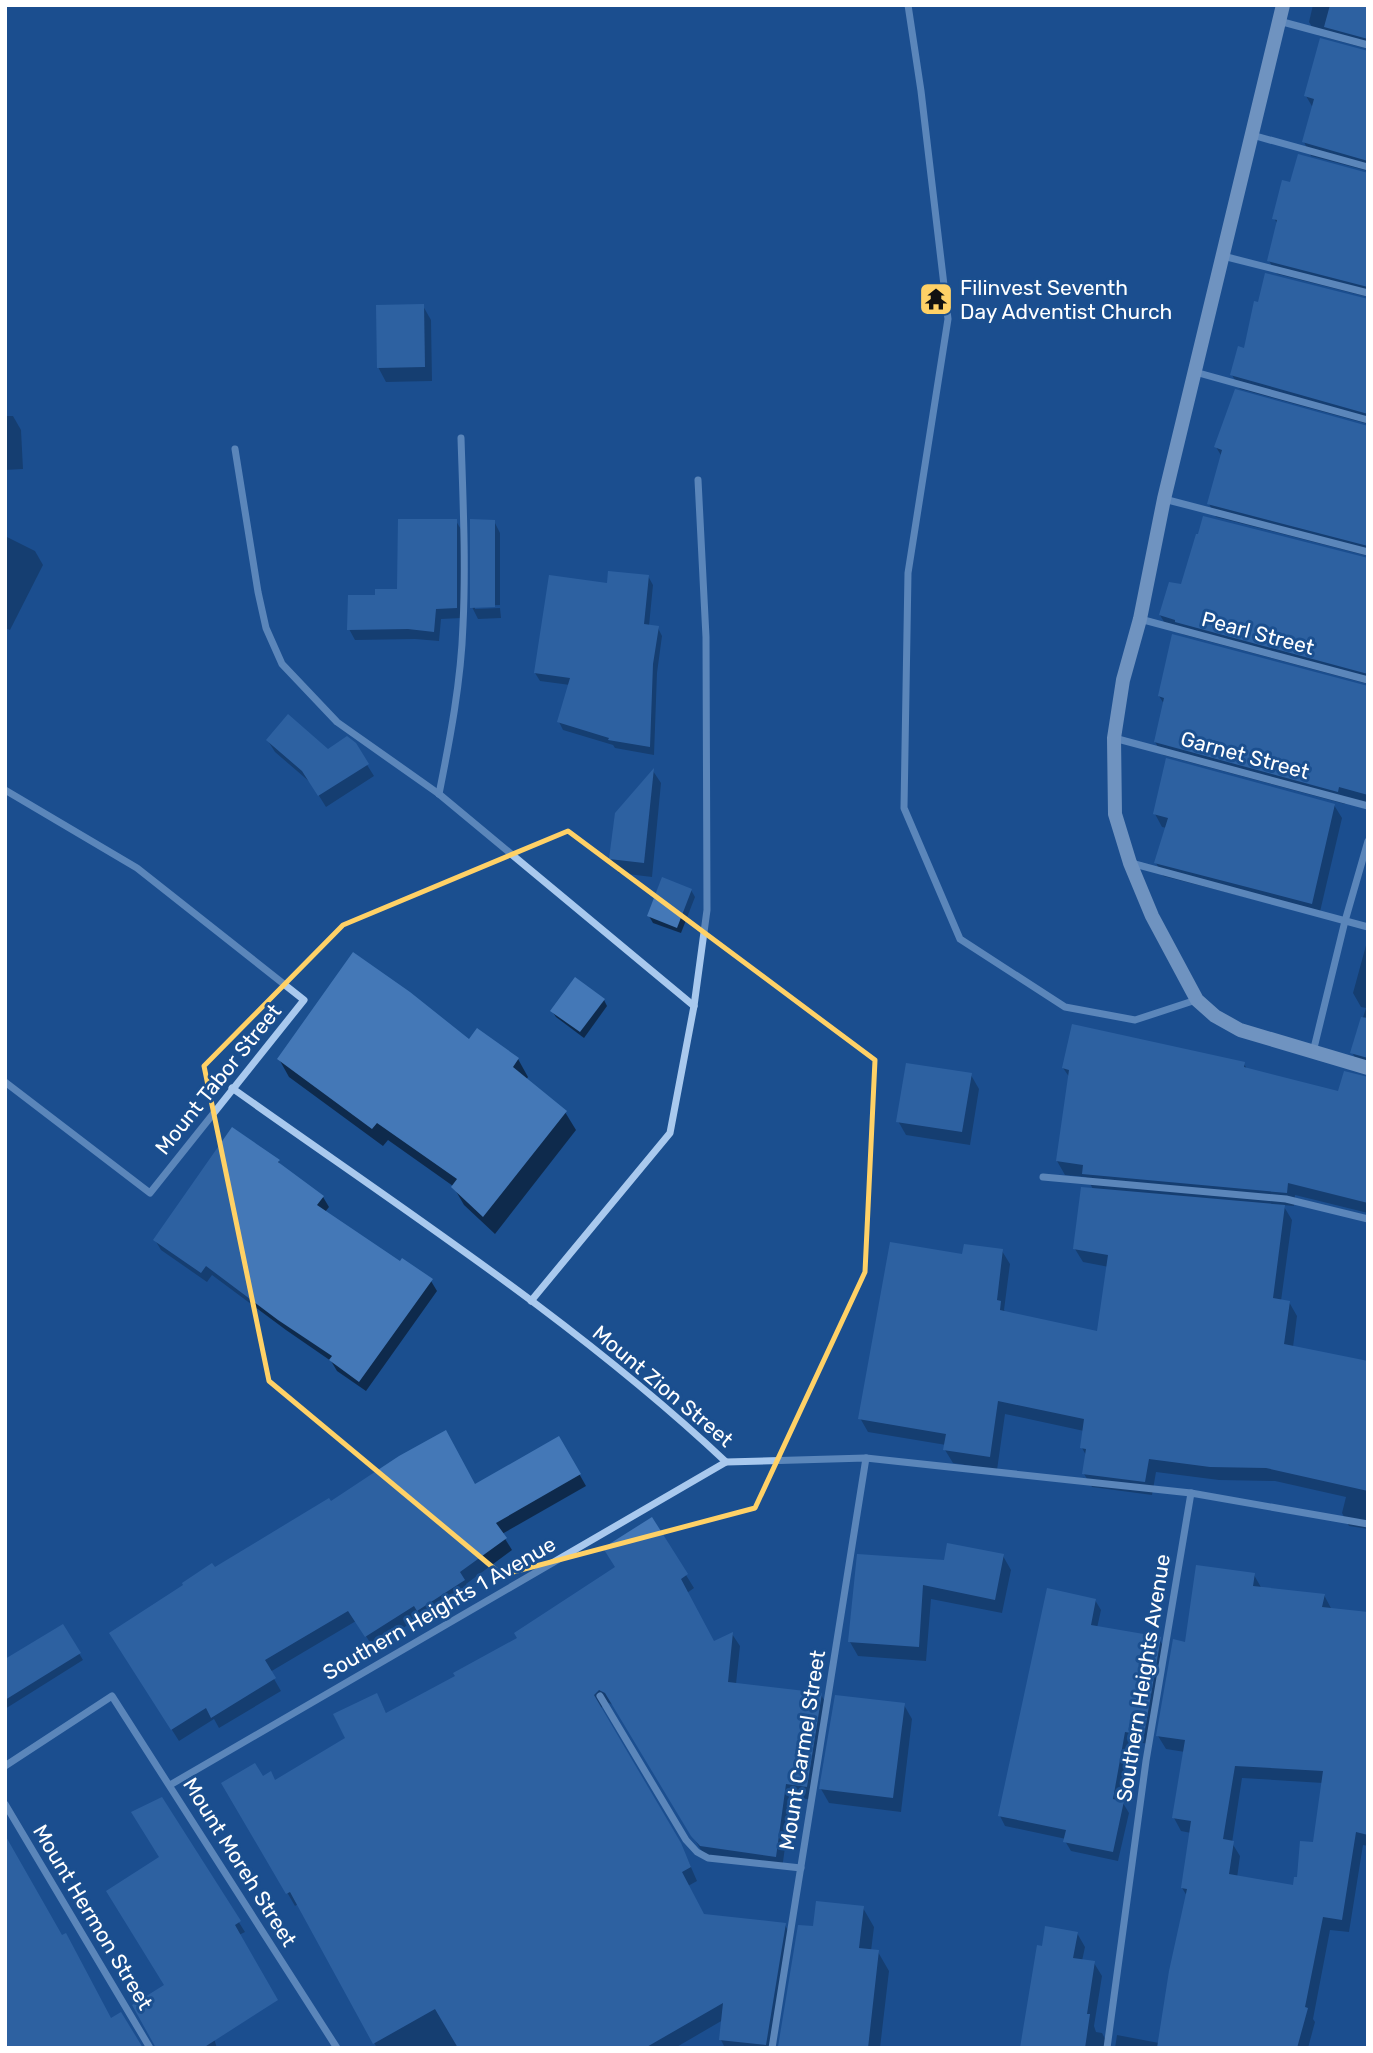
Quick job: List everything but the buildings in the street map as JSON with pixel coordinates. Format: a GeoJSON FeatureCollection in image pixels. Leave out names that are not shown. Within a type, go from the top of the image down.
{"type":"FeatureCollection","features":[{"type":"Feature","properties":{"kind":"street"},"geometry":{"type":"LineString","coordinates":[[908,5],[948,319],[908,573],[904,808],[960,939],[1065,1007],[1135,1020],[1197,1000]]}},
{"type":"Feature","properties":{"kind":"street"},"geometry":{"type":"LineString","coordinates":[[1283,5],[1164,499],[1140,620],[1123,680],[1114,738],[1115,814],[1130,863],[1153,916],[1197,1000],[1215,1016],[1240,1030],[1368,1068]]}},
{"type":"Feature","properties":{"kind":"street"},"geometry":{"type":"LineString","coordinates":[[1279,21],[1368,45]]}},
{"type":"Feature","properties":{"kind":"street"},"geometry":{"type":"LineString","coordinates":[[1252,135],[1368,167]]}},
{"type":"Feature","properties":{"kind":"street"},"geometry":{"type":"LineString","coordinates":[[1222,256],[1368,293]]}},
{"type":"Feature","properties":{"kind":"street"},"geometry":{"type":"LineString","coordinates":[[1194,372],[1368,420]]}},
{"type":"Feature","properties":{"kind":"street"},"geometry":{"type":"LineString","coordinates":[[439,794],[454,716],[463,628],[461,438]]}},
{"type":"Feature","properties":{"kind":"street"},"geometry":{"type":"LineString","coordinates":[[236,449],[258,592],[266,628],[282,664],[337,722],[439,794],[694,1006]]}},
{"type":"Feature","properties":{"kind":"street"},"geometry":{"type":"LineString","coordinates":[[531,1301],[670,1133],[694,1006],[708,910],[706,638],[698,480]]}},
{"type":"Feature","properties":{"kind":"street"},"geometry":{"type":"LineString","coordinates":[[1164,499],[1368,552]]}},
{"type":"Feature","properties":{"kind":"street","name":"Pearl Street"},"geometry":{"type":"LineString","coordinates":[[1140,620],[1368,680]]}},
{"type":"Feature","properties":{"kind":"street","name":"Garnet Street"},"geometry":{"type":"LineString","coordinates":[[1114,738],[1368,806]]}},
{"type":"Feature","properties":{"kind":"street","name":"Mount Tabor Street"},"geometry":{"type":"LineString","coordinates":[[5,790],[137,868],[304,1000],[150,1193],[5,1082]]}},
{"type":"Feature","properties":{"kind":"street"},"geometry":{"type":"LineString","coordinates":[[1312,1052],[1368,841]]}},
{"type":"Feature","properties":{"kind":"street"},"geometry":{"type":"LineString","coordinates":[[1130,863],[1368,927]]}},
{"type":"Feature","properties":{"kind":"street","name":"Mount Zion Street"},"geometry":{"type":"LineString","coordinates":[[232,1088],[531,1301],[678,1417],[726,1462],[866,1458],[1191,1493]]}},
{"type":"Feature","properties":{"kind":"street"},"geometry":{"type":"LineString","coordinates":[[1043,1177],[1286,1199],[1368,1219]]}},
{"type":"Feature","properties":{"kind":"street","name":"Mount Carmel Street"},"geometry":{"type":"LineString","coordinates":[[772,2048],[866,1458]]}},
{"type":"Feature","properties":{"kind":"street","name":"Southern Heights 1 Avenue"},"geometry":{"type":"LineString","coordinates":[[170,1784],[726,1462]]}},
{"type":"Feature","properties":{"kind":"street"},"geometry":{"type":"LineString","coordinates":[[1191,1493],[1368,1524]]}},
{"type":"Feature","properties":{"kind":"street","name":"Southern Heights Avenue"},"geometry":{"type":"LineString","coordinates":[[1107,2048],[1146,1761],[1191,1493]]}},
{"type":"Feature","properties":{"kind":"street","name":"Mount Moreh Street"},"geometry":{"type":"LineString","coordinates":[[5,1766],[112,1696],[337,2048]]}},
{"type":"Feature","properties":{"kind":"street"},"geometry":{"type":"LineString","coordinates":[[600,1696],[685,1840],[697,1852],[708,1858],[801,1868]]}},
{"type":"Feature","properties":{"kind":"street","name":"Mount Hermon Street"},"geometry":{"type":"LineString","coordinates":[[5,1804],[150,2048]]}},
{"type":"Feature","properties":{"kind":"highlighted area"},"geometry":{"type":"Polygon","coordinates":[[[568,831],[875,1060],[865,1272],[755,1508],[502,1575],[269,1381],[204,1066],[343,925],[568,831]]]}},
{"type":"Feature","properties":{"kind":"place","name":"Filinvest Seventh Day Adventist Church"},"geometry":{"type":"Point","coordinates":[936,299]}}]}
